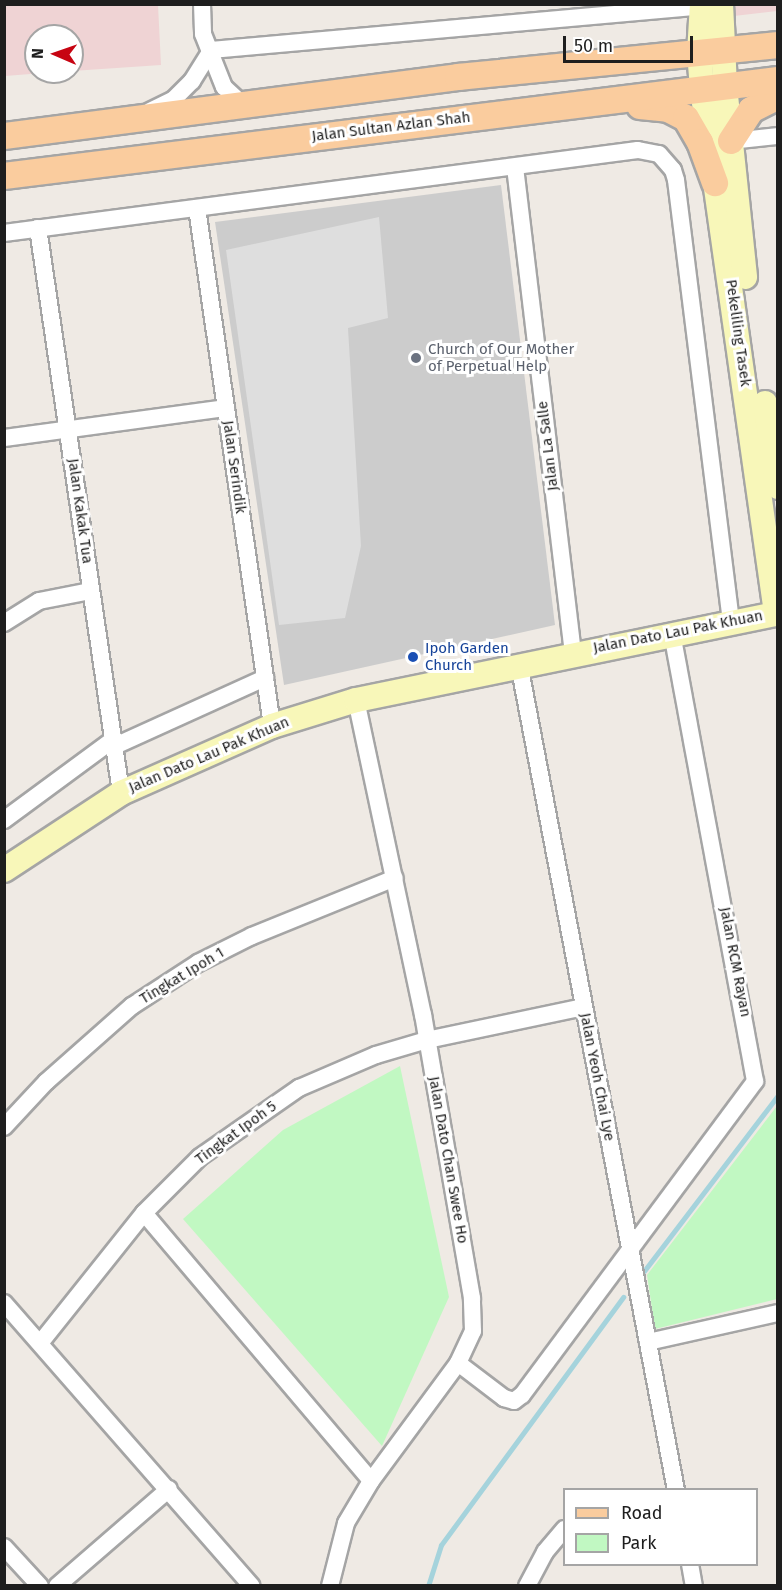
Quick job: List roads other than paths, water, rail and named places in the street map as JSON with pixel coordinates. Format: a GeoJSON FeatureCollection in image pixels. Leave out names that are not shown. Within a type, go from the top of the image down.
{"type":"FeatureCollection","features":[{"type":"Feature","properties":{"kind":"main road"},"geometry":{"type":"LineString","coordinates":[[709,5],[712,70]]}},
{"type":"Feature","properties":{"kind":"main road","name":"Jalan Sultan Azlan Shah"},"geometry":{"type":"LineString","coordinates":[[4,176],[588,103],[712,70],[777,45]]}},
{"type":"Feature","properties":{"kind":"main road","name":"Jalan Sultan Azlan Shah"},"geometry":{"type":"LineString","coordinates":[[4,136],[241,103],[712,70],[777,80]]}},
{"type":"Feature","properties":{"kind":"main road","name":"Pekeliling Tasek"},"geometry":{"type":"LineString","coordinates":[[712,70],[731,141],[746,280],[766,427],[777,613]]}},
{"type":"Feature","properties":{"kind":"main road","name":"Pekeliling Tasek"},"geometry":{"type":"LineString","coordinates":[[712,70],[715,183],[777,487]]}},
{"type":"Feature","properties":{"kind":"main road"},"geometry":{"type":"LineString","coordinates":[[731,141],[751,110],[777,96]]}},
{"type":"Feature","properties":{"kind":"main road"},"geometry":{"type":"LineString","coordinates":[[588,103],[648,106],[678,112],[692,126],[715,183]]}},
{"type":"Feature","properties":{"kind":"main road","name":"Jalan Dato Lau Pak Khuan"},"geometry":{"type":"LineString","coordinates":[[7,872],[121,793],[272,726],[356,700],[519,664],[777,613]]}},
{"type":"Feature","properties":{"kind":"street"},"geometry":{"type":"LineString","coordinates":[[202,4],[203,34],[224,87],[241,103]]}},
{"type":"Feature","properties":{"kind":"street"},"geometry":{"type":"LineString","coordinates":[[211,50],[709,5]]}},
{"type":"Feature","properties":{"kind":"street"},"geometry":{"type":"LineString","coordinates":[[139,116],[173,100],[192,81],[211,50]]}},
{"type":"Feature","properties":{"kind":"street"},"geometry":{"type":"LineString","coordinates":[[731,141],[777,136]]}},
{"type":"Feature","properties":{"kind":"street"},"geometry":{"type":"LineString","coordinates":[[4,233],[638,150],[659,154],[673,170],[731,622]]}},
{"type":"Feature","properties":{"kind":"street","name":"Jalan La Salle"},"geometry":{"type":"LineString","coordinates":[[515,166],[573,653]]}},
{"type":"Feature","properties":{"kind":"street","name":"Jalan Serindik"},"geometry":{"type":"LineString","coordinates":[[197,208],[272,726]]}},
{"type":"Feature","properties":{"kind":"street","name":"Jalan Kakak Tua"},"geometry":{"type":"LineString","coordinates":[[38,228],[121,793]]}},
{"type":"Feature","properties":{"kind":"street"},"geometry":{"type":"LineString","coordinates":[[4,438],[225,408]]}},
{"type":"Feature","properties":{"kind":"street"},"geometry":{"type":"LineString","coordinates":[[4,622],[39,601],[92,591]]}},
{"type":"Feature","properties":{"kind":"street","name":"Jalan RCM Rayan"},"geometry":{"type":"LineString","coordinates":[[458,1364],[504,1398],[519,1399],[631,1253],[752,1088],[756,1077],[672,634]]}},
{"type":"Feature","properties":{"kind":"street","name":"Jalan Yeoh Chai Lye"},"geometry":{"type":"LineString","coordinates":[[519,664],[676,1488]]}},
{"type":"Feature","properties":{"kind":"street"},"geometry":{"type":"LineString","coordinates":[[4,820],[114,743],[265,678]]}},
{"type":"Feature","properties":{"kind":"street","name":"Jalan Dato Chan Swee Ho"},"geometry":{"type":"LineString","coordinates":[[330,1586],[346,1523],[371,1481],[458,1364],[473,1331],[472,1299],[427,1040],[356,700]]}},
{"type":"Feature","properties":{"kind":"street","name":"Tingkat Ipoh 1"},"geometry":{"type":"LineString","coordinates":[[4,1127],[46,1082],[132,1006],[198,963],[252,936],[395,878]]}},
{"type":"Feature","properties":{"kind":"street","name":"Tingkat Ipoh 5"},"geometry":{"type":"LineString","coordinates":[[42,1342],[144,1213],[200,1156],[299,1088],[376,1055],[427,1040],[584,1007]]}},
{"type":"Feature","properties":{"kind":"street"},"geometry":{"type":"LineString","coordinates":[[144,1213],[371,1481]]}},
{"type":"Feature","properties":{"kind":"street"},"geometry":{"type":"LineString","coordinates":[[4,1303],[42,1342],[252,1586]]}},
{"type":"Feature","properties":{"kind":"street"},"geometry":{"type":"LineString","coordinates":[[648,1342],[777,1313]]}},
{"type":"Feature","properties":{"kind":"street"},"geometry":{"type":"LineString","coordinates":[[57,1586],[170,1489]]}},
{"type":"Feature","properties":{"kind":"street"},"geometry":{"type":"LineString","coordinates":[[532,1582],[545,1552],[563,1530]]}},
{"type":"Feature","properties":{"kind":"street"},"geometry":{"type":"LineString","coordinates":[[4,1547],[40,1586]]}},
{"type":"Feature","properties":{"kind":"street"},"geometry":{"type":"LineString","coordinates":[[690,1566],[694,1586]]}},
{"type":"Feature","properties":{"kind":"waterway"},"geometry":{"type":"LineString","coordinates":[[644,1271],[778,1095]]}},
{"type":"Feature","properties":{"kind":"waterway"},"geometry":{"type":"LineString","coordinates":[[428,1586],[441,1545],[623,1297]]}},
{"type":"Feature","properties":{"kind":"place","name":"Church of Our Mother of Perpetual Help"},"geometry":{"type":"Point","coordinates":[416,358]}},
{"type":"Feature","properties":{"kind":"place","name":"Ipoh Garden Church"},"geometry":{"type":"Point","coordinates":[413,657]}}]}
